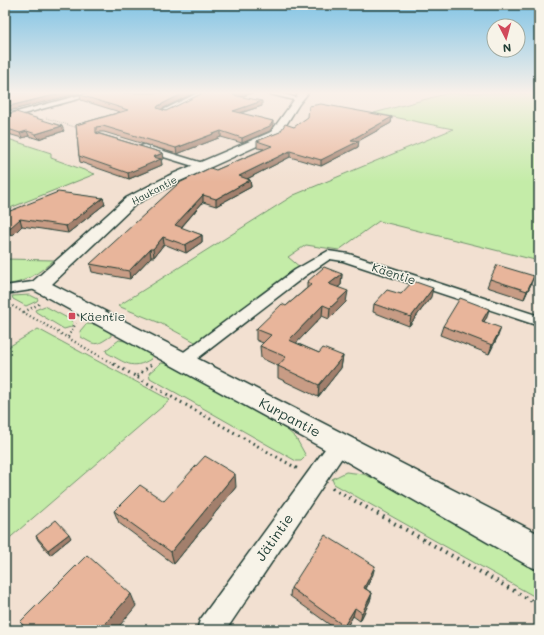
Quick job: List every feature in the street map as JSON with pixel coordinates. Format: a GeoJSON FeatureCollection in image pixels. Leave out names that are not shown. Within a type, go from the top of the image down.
{"type":"FeatureCollection","features":[{"type":"Feature","properties":{"kind":"street","name":"Haukantie"},"geometry":{"type":"LineString","coordinates":[[39,285],[131,200],[274,134],[282,123]]}},
{"type":"Feature","properties":{"kind":"street"},"geometry":{"type":"LineString","coordinates":[[135,146],[203,166]]}},
{"type":"Feature","properties":{"kind":"street","name":"Käentie"},"geometry":{"type":"LineString","coordinates":[[183,361],[300,273],[328,255],[345,257],[539,321]]}},
{"type":"Feature","properties":{"kind":"street"},"geometry":{"type":"LineString","coordinates":[[5,290],[39,285]]}},
{"type":"Feature","properties":{"kind":"street","name":"Kurpantie"},"geometry":{"type":"LineString","coordinates":[[39,285],[340,444],[539,553]]}},
{"type":"Feature","properties":{"kind":"street","name":"Jätintie"},"geometry":{"type":"LineString","coordinates":[[210,630],[340,444]]}},
{"type":"Feature","properties":{"kind":"path"},"geometry":{"type":"LineString","coordinates":[[61,123],[79,128]]}},
{"type":"Feature","properties":{"kind":"path"},"geometry":{"type":"LineString","coordinates":[[5,302],[539,605]]}},
{"type":"Feature","properties":{"kind":"path"},"geometry":{"type":"LineString","coordinates":[[137,376],[152,363]]}},
{"type":"Feature","properties":{"kind":"green space"},"geometry":{"type":"Polygon","coordinates":[[[422,123],[539,123],[539,261],[379,221],[339,250],[306,245],[288,257],[301,268],[199,344],[160,323],[118,306],[294,195],[453,129],[422,123]]]}},
{"type":"Feature","properties":{"kind":"green space"},"geometry":{"type":"Polygon","coordinates":[[[5,138],[51,153],[51,158],[95,174],[5,210],[5,138]]]}},
{"type":"Feature","properties":{"kind":"green space"},"geometry":{"type":"Polygon","coordinates":[[[5,259],[54,260],[31,277],[19,282],[5,285],[5,259]]]}},
{"type":"Feature","properties":{"kind":"green space"},"geometry":{"type":"Polygon","coordinates":[[[30,295],[38,299],[37,301],[26,306],[13,299],[12,296],[30,295]]]}},
{"type":"Feature","properties":{"kind":"green space"},"geometry":{"type":"Polygon","coordinates":[[[45,306],[71,320],[73,323],[71,327],[64,329],[36,312],[35,310],[45,306]]]}},
{"type":"Feature","properties":{"kind":"green space"},"geometry":{"type":"Polygon","coordinates":[[[86,324],[98,325],[111,333],[111,336],[96,344],[90,342],[81,337],[80,331],[86,324]]]}},
{"type":"Feature","properties":{"kind":"green space"},"geometry":{"type":"Polygon","coordinates":[[[38,329],[170,400],[5,542],[5,349],[38,329]]]}},
{"type":"Feature","properties":{"kind":"green space"},"geometry":{"type":"Polygon","coordinates":[[[119,340],[125,341],[153,354],[151,359],[144,363],[133,365],[107,353],[106,350],[119,340]]]}},
{"type":"Feature","properties":{"kind":"green space"},"geometry":{"type":"Polygon","coordinates":[[[161,363],[169,364],[286,429],[296,438],[306,456],[301,461],[296,461],[150,378],[149,373],[161,363]]]}},
{"type":"Feature","properties":{"kind":"green space"},"geometry":{"type":"Polygon","coordinates":[[[346,472],[363,474],[378,480],[539,568],[539,599],[334,484],[332,479],[346,472]]]}},
{"type":"Feature","properties":{"kind":"building"},"geometry":{"type":"Polygon","coordinates":[[[5,123],[51,123],[62,126],[36,134],[27,131],[20,133],[5,128],[5,123]]]}},
{"type":"Feature","properties":{"kind":"building"},"geometry":{"type":"Polygon","coordinates":[[[84,123],[272,123],[270,126],[242,138],[221,131],[176,148],[103,126],[96,127],[96,133],[163,153],[153,157],[161,159],[128,173],[79,156],[76,125],[84,123]]]}},
{"type":"Feature","properties":{"kind":"building"},"geometry":{"type":"Polygon","coordinates":[[[300,123],[382,123],[351,140],[359,141],[321,160],[290,151],[239,176],[250,180],[216,199],[203,195],[175,225],[202,235],[185,245],[163,237],[153,249],[150,249],[129,271],[90,264],[179,183],[210,168],[216,170],[272,146],[257,141],[280,132],[285,124],[294,127],[300,123]]]}},
{"type":"Feature","properties":{"kind":"building"},"geometry":{"type":"Polygon","coordinates":[[[58,192],[103,198],[66,226],[20,219],[11,227],[5,228],[5,213],[58,192]]]}},
{"type":"Feature","properties":{"kind":"building"},"geometry":{"type":"Polygon","coordinates":[[[497,265],[534,276],[527,291],[490,279],[497,265]]]}},
{"type":"Feature","properties":{"kind":"building"},"geometry":{"type":"Polygon","coordinates":[[[324,267],[342,274],[329,284],[348,291],[330,308],[323,305],[289,340],[319,353],[323,348],[343,356],[319,385],[278,366],[286,357],[260,346],[271,335],[256,329],[282,304],[286,306],[312,284],[307,282],[324,267]]]}},
{"type":"Feature","properties":{"kind":"building"},"geometry":{"type":"Polygon","coordinates":[[[413,281],[433,288],[411,317],[374,304],[387,290],[401,294],[413,281]]]}},
{"type":"Feature","properties":{"kind":"building"},"geometry":{"type":"Polygon","coordinates":[[[460,298],[489,309],[482,321],[501,328],[492,345],[443,326],[460,298]]]}},
{"type":"Feature","properties":{"kind":"building"},"geometry":{"type":"Polygon","coordinates":[[[205,456],[235,474],[171,552],[114,511],[140,485],[164,501],[205,456]]]}},
{"type":"Feature","properties":{"kind":"building"},"geometry":{"type":"Polygon","coordinates":[[[56,520],[69,534],[48,550],[36,536],[56,520]]]}},
{"type":"Feature","properties":{"kind":"building"},"geometry":{"type":"Polygon","coordinates":[[[325,535],[375,566],[364,588],[372,593],[362,613],[355,608],[344,626],[291,588],[325,535]]]}},
{"type":"Feature","properties":{"kind":"building"},"geometry":{"type":"Polygon","coordinates":[[[87,555],[131,594],[100,630],[96,630],[93,627],[91,630],[28,630],[20,622],[87,555]]]}},
{"type":"Feature","properties":{"kind":"place","name":"Käentie"},"geometry":{"type":"Point","coordinates":[72,316]}}]}
